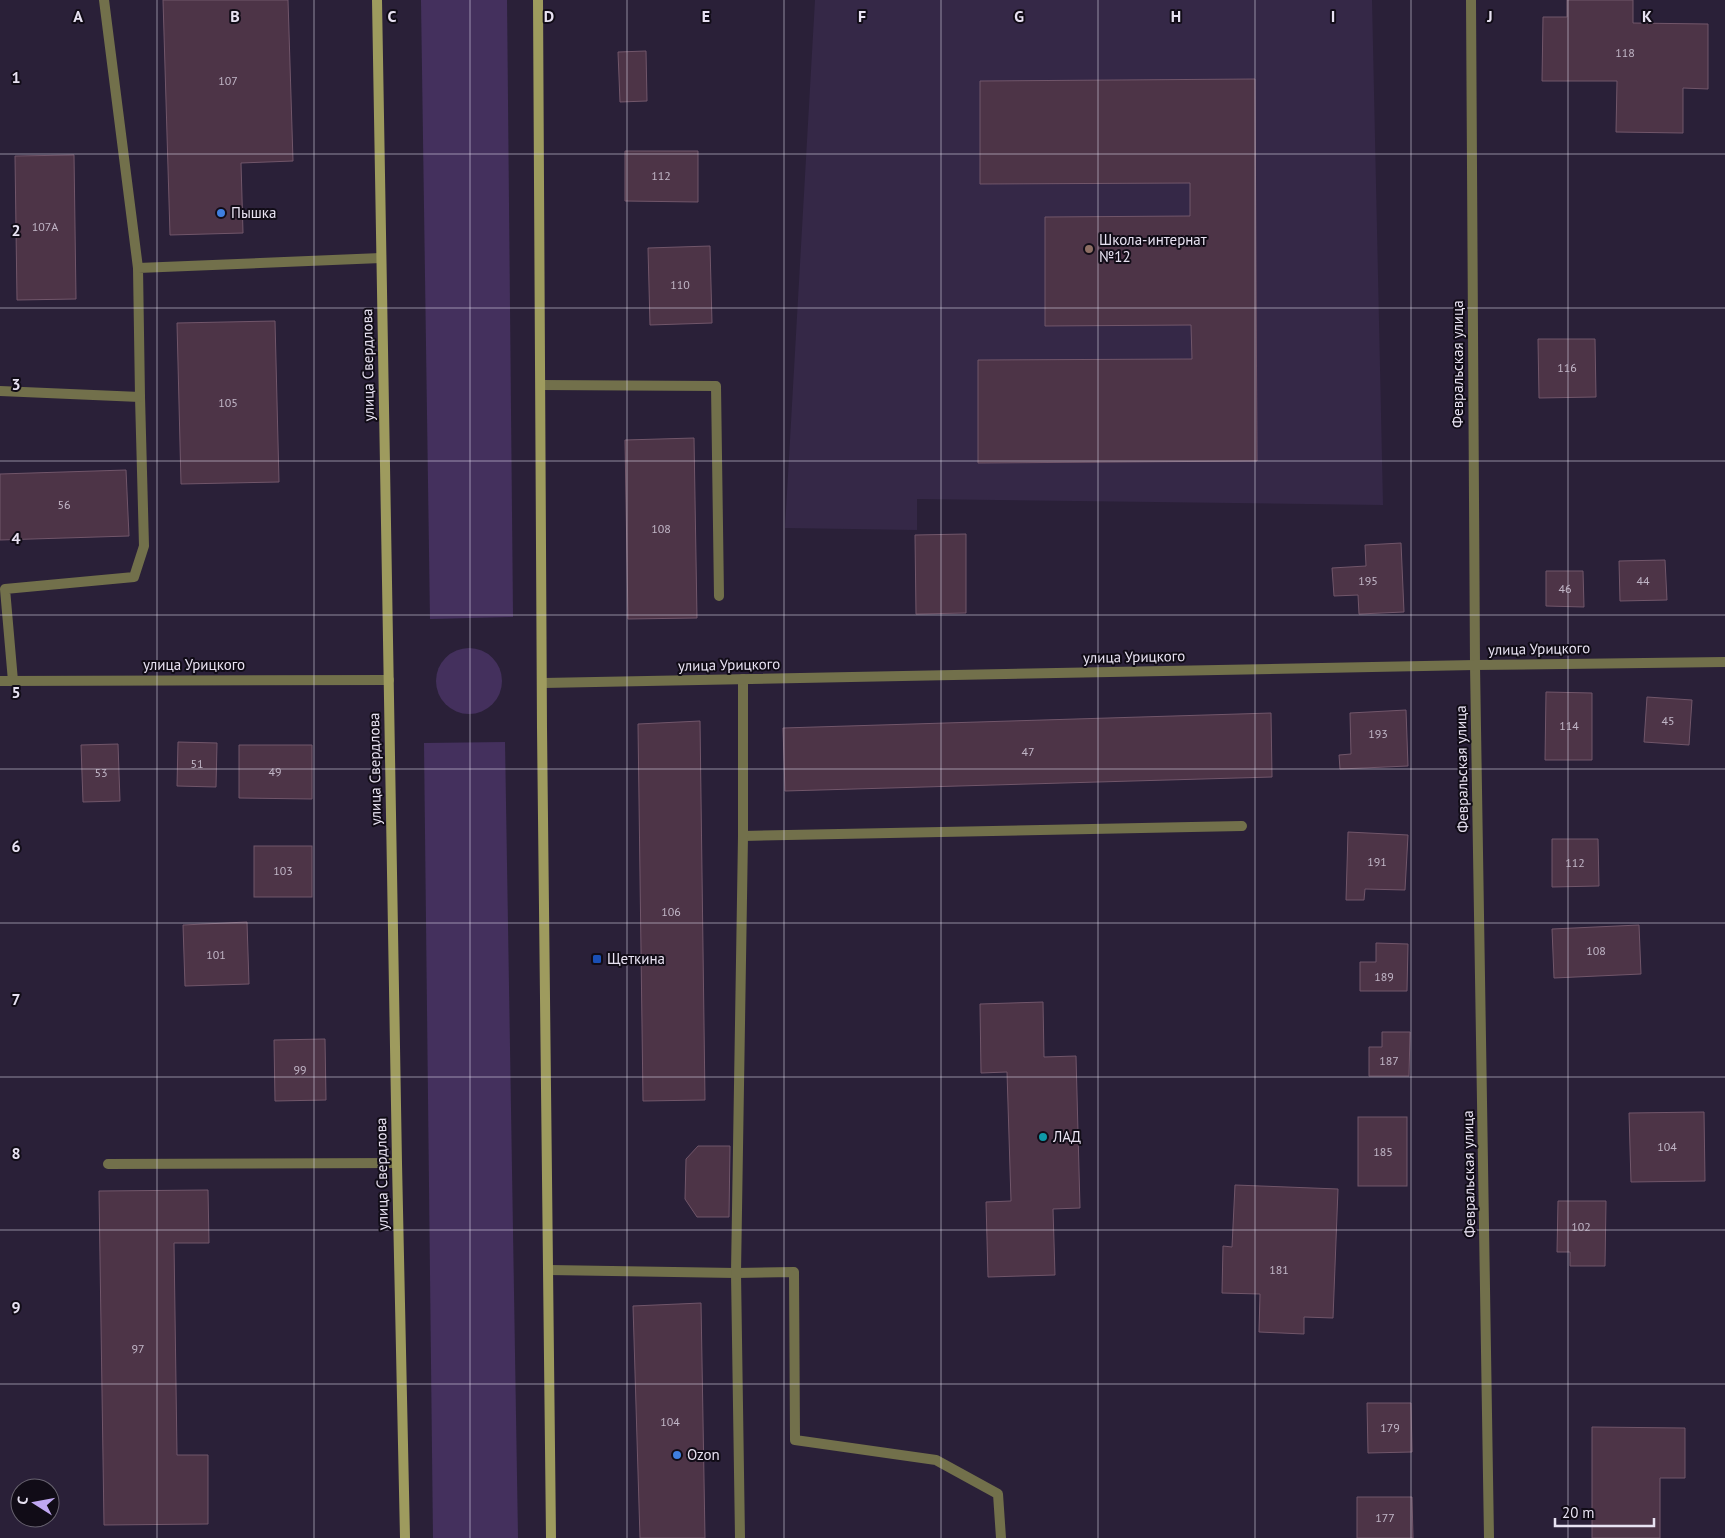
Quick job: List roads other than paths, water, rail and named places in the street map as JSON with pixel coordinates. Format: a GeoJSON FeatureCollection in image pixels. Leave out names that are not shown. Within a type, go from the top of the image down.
{"type":"FeatureCollection","features":[{"type":"Feature","properties":{"kind":"main road","name":"улица Свердлова"},"geometry":{"type":"LineString","coordinates":[[377,0],[396,1163],[405,1538]]}},
{"type":"Feature","properties":{"kind":"main road"},"geometry":{"type":"LineString","coordinates":[[538,0],[551,1538]]}},
{"type":"Feature","properties":{"kind":"street"},"geometry":{"type":"LineString","coordinates":[[13,681],[5,589],[134,577],[144,546],[138,268],[104,0]]}},
{"type":"Feature","properties":{"kind":"street","name":"Февральская улица"},"geometry":{"type":"LineString","coordinates":[[1471,0],[1475,665],[1489,1538]]}},
{"type":"Feature","properties":{"kind":"street"},"geometry":{"type":"LineString","coordinates":[[138,268],[382,258]]}},
{"type":"Feature","properties":{"kind":"street"},"geometry":{"type":"LineString","coordinates":[[541,384],[716,386],[719,596]]}},
{"type":"Feature","properties":{"kind":"street"},"geometry":{"type":"LineString","coordinates":[[0,391],[140,397]]}},
{"type":"Feature","properties":{"kind":"street","name":"улица Урицкого"},"geometry":{"type":"LineString","coordinates":[[543,684],[1475,665],[1725,662]]}},
{"type":"Feature","properties":{"kind":"street","name":"улица Урицкого"},"geometry":{"type":"LineString","coordinates":[[0,681],[388,680]]}},
{"type":"Feature","properties":{"kind":"street"},"geometry":{"type":"LineString","coordinates":[[740,1538],[736,1273],[743,836],[743,680]]}},
{"type":"Feature","properties":{"kind":"street"},"geometry":{"type":"LineString","coordinates":[[743,836],[1242,826]]}},
{"type":"Feature","properties":{"kind":"street"},"geometry":{"type":"LineString","coordinates":[[108,1164],[396,1163]]}},
{"type":"Feature","properties":{"kind":"street"},"geometry":{"type":"LineString","coordinates":[[549,1270],[794,1272],[795,1440],[936,1460],[998,1494],[1001,1538]]}},
{"type":"Feature","properties":{"kind":"place","name":"Пышка"},"geometry":{"type":"Point","coordinates":[221,213]}},
{"type":"Feature","properties":{"kind":"place","name":"Школа-интернат №12"},"geometry":{"type":"Point","coordinates":[1089,249]}},
{"type":"Feature","properties":{"kind":"place","name":"Щеткина"},"geometry":{"type":"Point","coordinates":[597,959]}},
{"type":"Feature","properties":{"kind":"place","name":"ЛАД"},"geometry":{"type":"Point","coordinates":[1043,1137]}},
{"type":"Feature","properties":{"kind":"place","name":"Ozon"},"geometry":{"type":"Point","coordinates":[677,1455]}}]}
